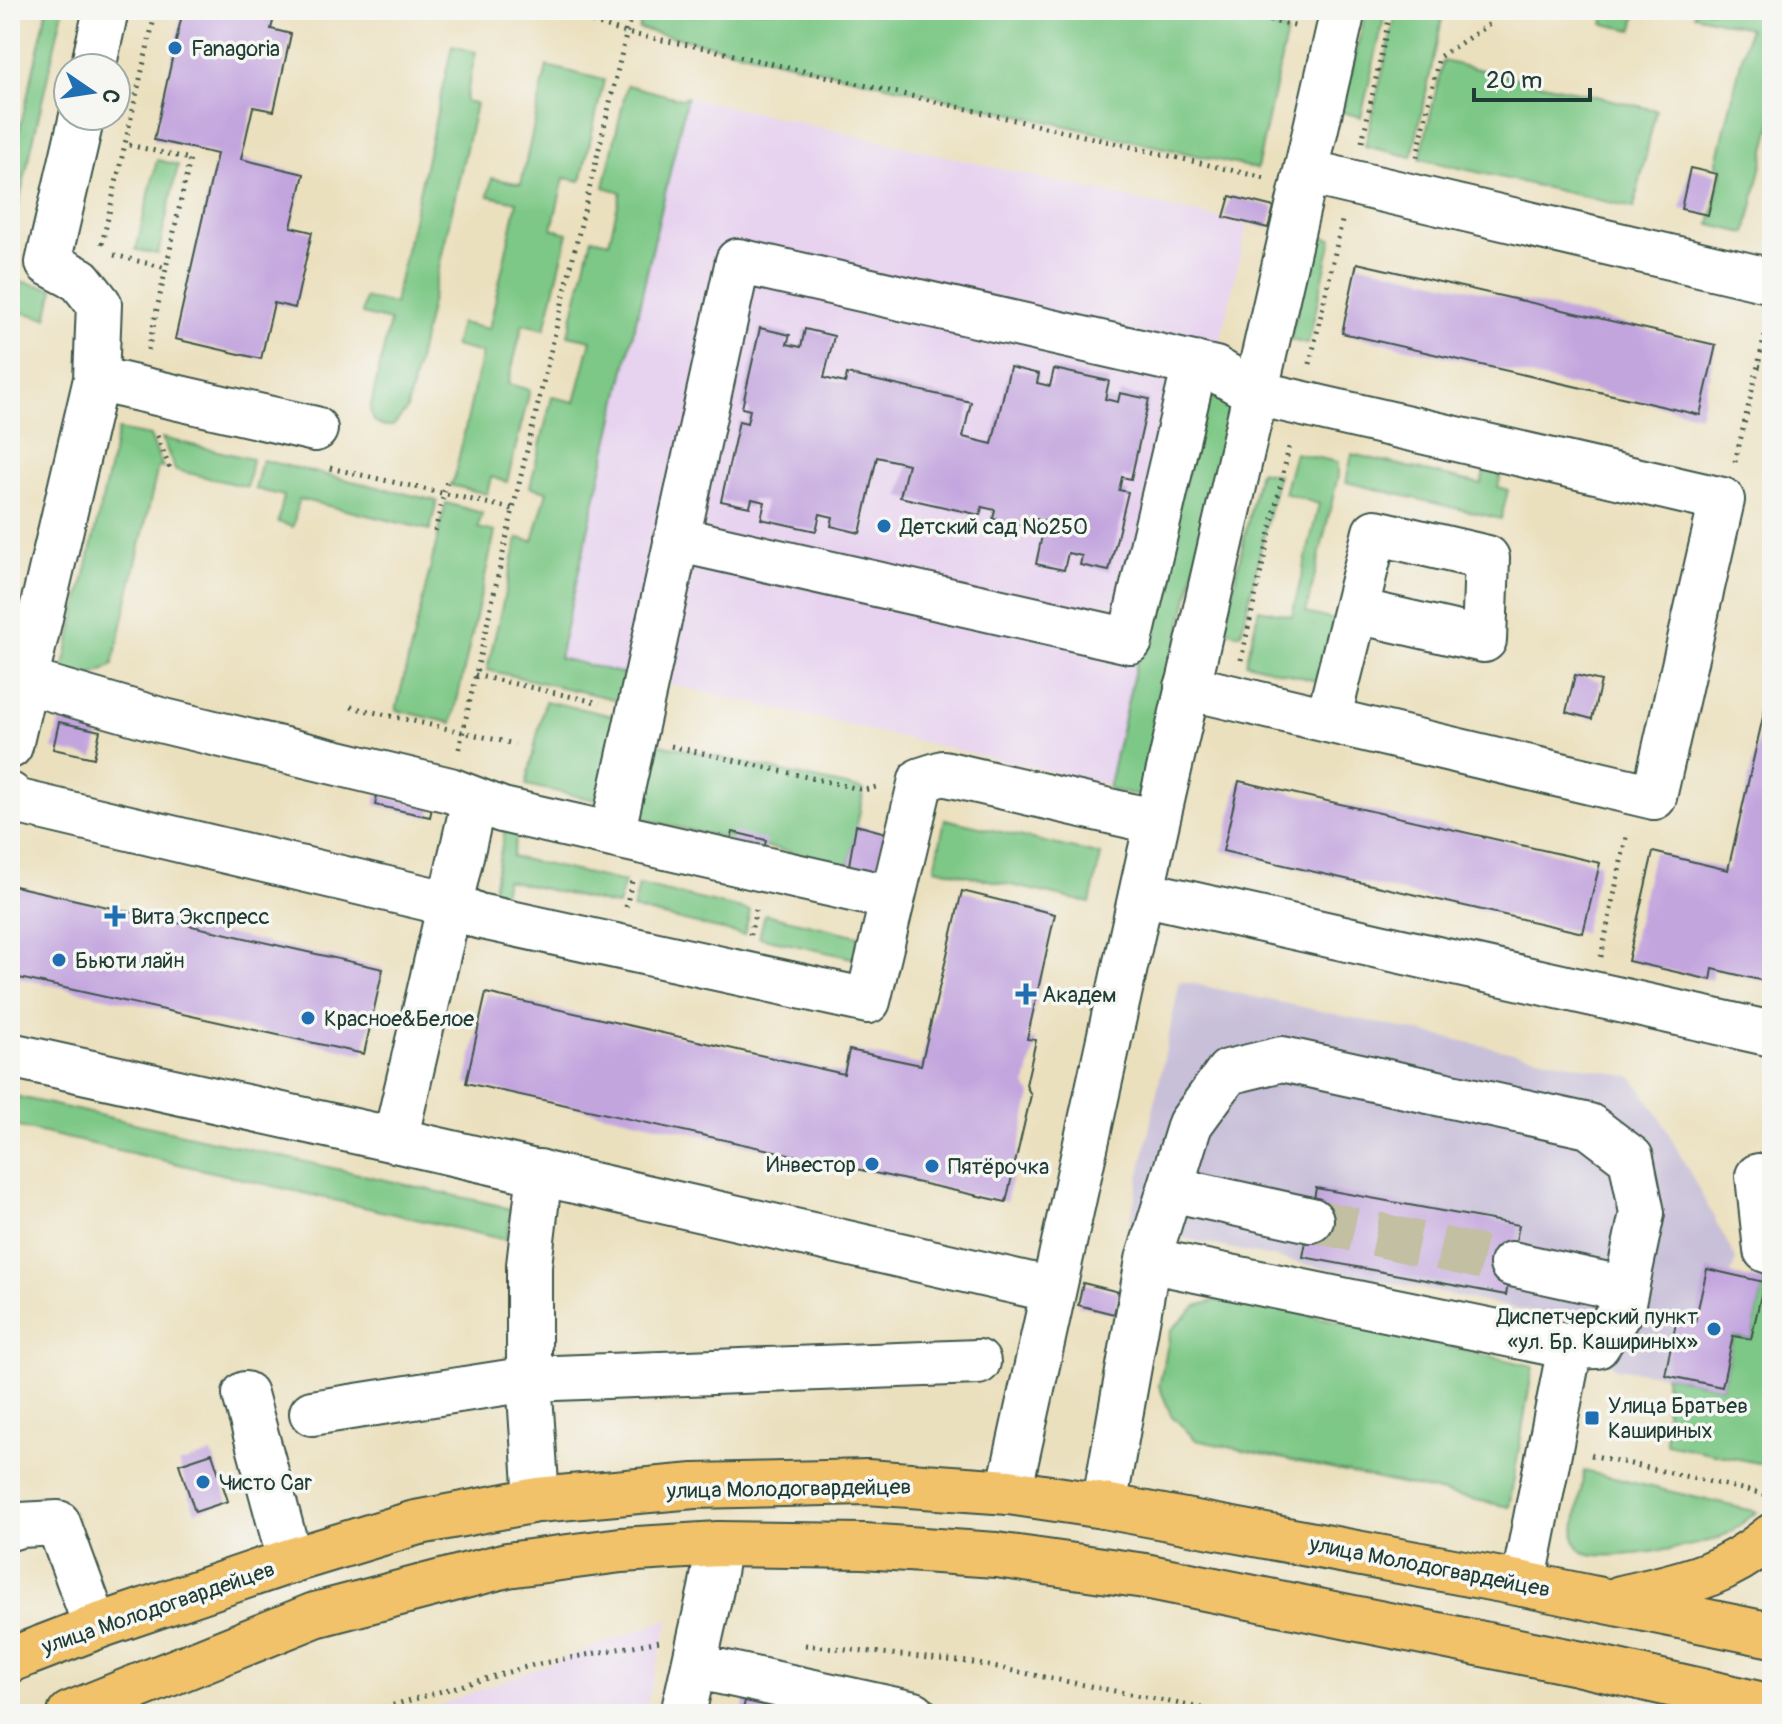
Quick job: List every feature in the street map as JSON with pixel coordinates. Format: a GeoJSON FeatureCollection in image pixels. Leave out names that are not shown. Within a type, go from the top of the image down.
{"type":"FeatureCollection","features":[{"type":"Feature","properties":{"kind":"main road","name":"улица Молодогвардейцев"},"geometry":{"type":"LineString","coordinates":[[10,1660],[96,1627],[290,1561],[415,1523],[537,1500],[694,1486],[867,1482],[1009,1492],[1104,1506],[1523,1584],[1772,1635]]}},
{"type":"Feature","properties":{"kind":"main road"},"geometry":{"type":"LineString","coordinates":[[996,1555],[1009,1492]]}},
{"type":"Feature","properties":{"kind":"main road"},"geometry":{"type":"LineString","coordinates":[[1610,1601],[1695,1581],[1725,1569],[1772,1536]]}},
{"type":"Feature","properties":{"kind":"main road"},"geometry":{"type":"LineString","coordinates":[[70,1714],[315,1615],[433,1584],[522,1563],[621,1550],[719,1544],[864,1546],[996,1555],[1160,1579],[1577,1663],[1772,1707]]}},
{"type":"Feature","properties":{"kind":"lane"},"geometry":{"type":"LineString","coordinates":[[97,52],[106,10]]}},
{"type":"Feature","properties":{"kind":"lane"},"geometry":{"type":"LineString","coordinates":[[1009,1492],[1187,687],[1304,188],[1325,19]]}},
{"type":"Feature","properties":{"kind":"lane"},"geometry":{"type":"LineString","coordinates":[[10,746],[96,379],[99,304],[80,280],[29,259],[76,132]]}},
{"type":"Feature","properties":{"kind":"lane"},"geometry":{"type":"LineString","coordinates":[[1304,188],[1352,184],[1408,197],[1771,298]]}},
{"type":"Feature","properties":{"kind":"lane"},"geometry":{"type":"LineString","coordinates":[[626,838],[640,712],[738,261],[1195,364],[1215,369],[1256,393],[1722,500],[1654,797],[1187,687]]}},
{"type":"Feature","properties":{"kind":"lane"},"geometry":{"type":"LineString","coordinates":[[676,539],[1130,641],[1195,364]]}},
{"type":"Feature","properties":{"kind":"lane"},"geometry":{"type":"LineString","coordinates":[[96,379],[139,389],[318,448]]}},
{"type":"Feature","properties":{"kind":"lane"},"geometry":{"type":"LineString","coordinates":[[1328,720],[1357,611]]}},
{"type":"Feature","properties":{"kind":"lane"},"geometry":{"type":"LineString","coordinates":[[25,681],[173,723],[626,838],[892,898]]}},
{"type":"Feature","properties":{"kind":"lane"},"geometry":{"type":"LineString","coordinates":[[10,795],[15,801],[451,904],[478,916],[868,1001],[921,780],[943,773],[1157,822]]}},
{"type":"Feature","properties":{"kind":"lane"},"geometry":{"type":"LineString","coordinates":[[395,1140],[451,904],[462,795]]}},
{"type":"Feature","properties":{"kind":"lane"},"geometry":{"type":"LineString","coordinates":[[1142,893],[1772,1034]]}},
{"type":"Feature","properties":{"kind":"lane"},"geometry":{"type":"LineString","coordinates":[[10,1055],[1053,1290]]}},
{"type":"Feature","properties":{"kind":"lane"},"geometry":{"type":"LineString","coordinates":[[1104,1506],[1148,1260],[1190,1124],[1228,1072],[1282,1059],[1589,1126],[1631,1158],[1642,1213],[1622,1308],[1597,1346],[1570,1347],[1148,1260]]}},
{"type":"Feature","properties":{"kind":"lane"},"geometry":{"type":"LineString","coordinates":[[537,1500],[529,1379],[529,1265],[540,1172]]}},
{"type":"Feature","properties":{"kind":"lane"},"geometry":{"type":"LineString","coordinates":[[1758,1176],[1766,1250],[1772,1252]]}},
{"type":"Feature","properties":{"kind":"lane"},"geometry":{"type":"LineString","coordinates":[[1171,1189],[1311,1220]]}},
{"type":"Feature","properties":{"kind":"lane"},"geometry":{"type":"LineString","coordinates":[[1512,1264],[1626,1289]]}},
{"type":"Feature","properties":{"kind":"lane"},"geometry":{"type":"LineString","coordinates":[[1523,1584],[1570,1347]]}},
{"type":"Feature","properties":{"kind":"lane"},"geometry":{"type":"LineString","coordinates":[[312,1413],[529,1379],[978,1362]]}},
{"type":"Feature","properties":{"kind":"lane"},"geometry":{"type":"LineString","coordinates":[[245,1394],[290,1561]]}},
{"type":"Feature","properties":{"kind":"lane"},"geometry":{"type":"LineString","coordinates":[[10,1528],[58,1523],[96,1627]]}},
{"type":"Feature","properties":{"kind":"lane"},"geometry":{"type":"LineString","coordinates":[[683,1714],[719,1544]]}},
{"type":"Feature","properties":{"kind":"lane"},"geometry":{"type":"LineString","coordinates":[[694,1666],[914,1714]]}},
{"type":"Feature","properties":{"kind":"path"},"geometry":{"type":"LineString","coordinates":[[156,10],[100,252],[166,268]]}},
{"type":"Feature","properties":{"kind":"path"},"geometry":{"type":"LineString","coordinates":[[462,795],[462,732],[632,10]]}},
{"type":"Feature","properties":{"kind":"path"},"geometry":{"type":"LineString","coordinates":[[1222,10],[1325,19]]}},
{"type":"Feature","properties":{"kind":"path"},"geometry":{"type":"LineString","coordinates":[[1232,699],[1391,10]]}},
{"type":"Feature","properties":{"kind":"path"},"geometry":{"type":"LineString","coordinates":[[592,22],[626,33],[720,52],[1304,188]]}},
{"type":"Feature","properties":{"kind":"path"},"geometry":{"type":"LineString","coordinates":[[1408,197],[1439,57],[1493,22]]}},
{"type":"Feature","properties":{"kind":"path"},"geometry":{"type":"LineString","coordinates":[[125,144],[190,159],[132,422],[154,427],[170,469]]}},
{"type":"Feature","properties":{"kind":"path"},"geometry":{"type":"LineString","coordinates":[[1722,500],[1734,465],[1771,298]]}},
{"type":"Feature","properties":{"kind":"path"},"geometry":{"type":"LineString","coordinates":[[1758,366],[1772,369]]}},
{"type":"Feature","properties":{"kind":"path"},"geometry":{"type":"LineString","coordinates":[[318,448],[444,494],[513,509]]}},
{"type":"Feature","properties":{"kind":"path"},"geometry":{"type":"LineString","coordinates":[[435,531],[448,477]]}},
{"type":"Feature","properties":{"kind":"path"},"geometry":{"type":"LineString","coordinates":[[475,675],[640,712],[643,740],[864,790],[921,780]]}},
{"type":"Feature","properties":{"kind":"path"},"geometry":{"type":"LineString","coordinates":[[351,707],[515,744]]}},
{"type":"Feature","properties":{"kind":"path"},"geometry":{"type":"LineString","coordinates":[[1593,993],[1628,828]]}},
{"type":"Feature","properties":{"kind":"path"},"geometry":{"type":"LineString","coordinates":[[617,946],[626,838]]}},
{"type":"Feature","properties":{"kind":"path"},"geometry":{"type":"LineString","coordinates":[[746,975],[744,962],[762,883],[775,872]]}},
{"type":"Feature","properties":{"kind":"path"},"geometry":{"type":"LineString","coordinates":[[1550,1445],[1764,1494],[1772,1483]]}},
{"type":"Feature","properties":{"kind":"shaded area","name":"Детский сад №250"},"geometry":{"type":"Polygon","coordinates":[[[687,97],[1247,225],[1119,787],[559,659],[687,97]]]}},
{"type":"Feature","properties":{"kind":"shaded area"},"geometry":{"type":"Polygon","coordinates":[[[1180,981],[1632,1077],[1661,1119],[1736,1259],[1731,1274],[1707,1270],[1695,1322],[1677,1319],[1665,1375],[1615,1368],[1579,1322],[1129,1227],[1180,981]]]}},
{"type":"Feature","properties":{"kind":"shaded area"},"geometry":{"type":"Polygon","coordinates":[[[669,1619],[644,1714],[416,1714],[669,1619]]]}},
{"type":"Feature","properties":{"kind":"green space"},"geometry":{"type":"Polygon","coordinates":[[[47,10],[63,10],[11,237],[10,172],[47,10]]]}},
{"type":"Feature","properties":{"kind":"green space"},"geometry":{"type":"Polygon","coordinates":[[[644,10],[1292,10],[1290,17],[1273,13],[1270,27],[1287,32],[1257,169],[639,29],[644,10]]]}},
{"type":"Feature","properties":{"kind":"green space"},"geometry":{"type":"Polygon","coordinates":[[[1366,10],[1386,10],[1361,117],[1342,112],[1366,10]]]}},
{"type":"Feature","properties":{"kind":"green space"},"geometry":{"type":"Polygon","coordinates":[[[1397,10],[1444,10],[1412,157],[1365,146],[1397,10]]]}},
{"type":"Feature","properties":{"kind":"green space"},"geometry":{"type":"Polygon","coordinates":[[[1606,10],[1637,10],[1633,30],[1603,24],[1606,10]]]}},
{"type":"Feature","properties":{"kind":"green space"},"geometry":{"type":"Polygon","coordinates":[[[1695,10],[1772,10],[1772,121],[1746,233],[1710,225],[1723,167],[1716,166],[1749,28],[1694,15],[1695,10]]]}},
{"type":"Feature","properties":{"kind":"green space"},"geometry":{"type":"Polygon","coordinates":[[[452,46],[476,52],[465,102],[476,104],[407,409],[393,426],[383,426],[374,421],[370,410],[390,321],[362,314],[365,298],[394,304],[452,46]]]}},
{"type":"Feature","properties":{"kind":"green space"},"geometry":{"type":"Polygon","coordinates":[[[1443,61],[1656,110],[1634,208],[1420,159],[1443,61]]]}},
{"type":"Feature","properties":{"kind":"green space"},"geometry":{"type":"Polygon","coordinates":[[[547,66],[604,80],[581,181],[564,178],[552,229],[568,233],[545,329],[523,324],[508,384],[530,390],[507,482],[491,477],[487,494],[450,485],[454,479],[482,353],[454,346],[460,323],[489,329],[517,202],[488,196],[492,178],[521,184],[547,66]]]}},
{"type":"Feature","properties":{"kind":"green space"},"geometry":{"type":"Polygon","coordinates":[[[627,85],[681,99],[687,97],[559,658],[637,677],[631,703],[487,670],[518,538],[533,541],[547,491],[530,487],[552,397],[575,402],[591,340],[568,335],[592,238],[609,242],[621,192],[604,187],[627,85]]]}},
{"type":"Feature","properties":{"kind":"green space"},"geometry":{"type":"Polygon","coordinates":[[[157,160],[178,165],[158,254],[136,250],[157,160]]]}},
{"type":"Feature","properties":{"kind":"green space"},"geometry":{"type":"Polygon","coordinates":[[[1315,235],[1332,239],[1308,344],[1290,340],[1315,235]]]}},
{"type":"Feature","properties":{"kind":"green space"},"geometry":{"type":"Polygon","coordinates":[[[10,279],[54,289],[47,318],[10,310],[10,279]]]}},
{"type":"Feature","properties":{"kind":"green space"},"geometry":{"type":"Polygon","coordinates":[[[1209,393],[1232,406],[1142,796],[1108,789],[1138,655],[1209,393]]]}},
{"type":"Feature","properties":{"kind":"green space"},"geometry":{"type":"Polygon","coordinates":[[[118,430],[150,436],[163,468],[158,467],[113,664],[95,674],[63,671],[118,430]]]}},
{"type":"Feature","properties":{"kind":"green space"},"geometry":{"type":"Polygon","coordinates":[[[162,438],[252,459],[247,487],[175,470],[162,438]]]}},
{"type":"Feature","properties":{"kind":"green space"},"geometry":{"type":"Polygon","coordinates":[[[1295,453],[1338,462],[1338,476],[1306,613],[1335,620],[1316,681],[1246,663],[1259,609],[1292,616],[1319,504],[1284,493],[1295,453]]]}},
{"type":"Feature","properties":{"kind":"green space"},"geometry":{"type":"Polygon","coordinates":[[[1352,454],[1481,484],[1488,457],[1504,461],[1498,487],[1508,490],[1501,519],[1346,482],[1352,454]]]}},
{"type":"Feature","properties":{"kind":"green space"},"geometry":{"type":"Polygon","coordinates":[[[262,460],[437,501],[430,530],[299,499],[293,527],[278,522],[284,496],[255,489],[262,460]]]}},
{"type":"Feature","properties":{"kind":"green space"},"geometry":{"type":"Polygon","coordinates":[[[1259,471],[1278,475],[1241,634],[1224,630],[1259,471]]]}},
{"type":"Feature","properties":{"kind":"green space"},"geometry":{"type":"Polygon","coordinates":[[[446,503],[482,513],[478,528],[495,532],[452,723],[396,710],[446,503]]]}},
{"type":"Feature","properties":{"kind":"green space"},"geometry":{"type":"Polygon","coordinates":[[[545,701],[628,719],[609,803],[526,785],[545,701]]]}},
{"type":"Feature","properties":{"kind":"green space"},"geometry":{"type":"Polygon","coordinates":[[[643,740],[864,790],[849,865],[626,816],[643,740]]]}},
{"type":"Feature","properties":{"kind":"green space"},"geometry":{"type":"Polygon","coordinates":[[[945,819],[1101,855],[1090,903],[935,868],[945,819]]]}},
{"type":"Feature","properties":{"kind":"green space"},"geometry":{"type":"Polygon","coordinates":[[[505,829],[518,829],[512,857],[624,882],[618,906],[506,880],[500,906],[490,903],[505,829]]]}},
{"type":"Feature","properties":{"kind":"green space"},"geometry":{"type":"Polygon","coordinates":[[[639,885],[750,911],[744,935],[633,909],[639,885]]]}},
{"type":"Feature","properties":{"kind":"green space"},"geometry":{"type":"Polygon","coordinates":[[[765,914],[867,938],[861,960],[759,937],[765,914]]]}},
{"type":"Feature","properties":{"kind":"green space"},"geometry":{"type":"Polygon","coordinates":[[[10,1095],[501,1206],[512,1211],[506,1240],[10,1125],[10,1095]]]}},
{"type":"Feature","properties":{"kind":"green space"},"geometry":{"type":"Polygon","coordinates":[[[1764,1282],[1772,1285],[1772,1466],[1666,1444],[1665,1375],[1722,1387],[1733,1336],[1751,1339],[1764,1282]]]}},
{"type":"Feature","properties":{"kind":"green space"},"geometry":{"type":"Polygon","coordinates":[[[1229,1297],[1533,1366],[1509,1507],[1196,1440],[1171,1415],[1159,1386],[1171,1330],[1196,1306],[1229,1297]]]}},
{"type":"Feature","properties":{"kind":"green space"},"geometry":{"type":"Polygon","coordinates":[[[1584,1471],[1757,1512],[1730,1532],[1709,1541],[1651,1552],[1594,1555],[1583,1552],[1574,1536],[1584,1471]]]}},
{"type":"Feature","properties":{"kind":"building"},"geometry":{"type":"Polygon","coordinates":[[[183,10],[276,10],[271,29],[291,34],[274,111],[253,107],[241,159],[304,174],[291,227],[312,232],[295,308],[274,303],[261,359],[175,339],[217,154],[154,140],[183,10]]]}},
{"type":"Feature","properties":{"kind":"building"},"geometry":{"type":"Polygon","coordinates":[[[1690,168],[1717,174],[1708,215],[1681,209],[1690,168]]]}},
{"type":"Feature","properties":{"kind":"building"},"geometry":{"type":"Polygon","coordinates":[[[1230,196],[1274,207],[1268,228],[1224,217],[1230,196]]]}},
{"type":"Feature","properties":{"kind":"building"},"geometry":{"type":"Polygon","coordinates":[[[1357,263],[1716,345],[1700,415],[1342,333],[1357,263]]]}},
{"type":"Feature","properties":{"kind":"building"},"geometry":{"type":"Polygon","coordinates":[[[760,328],[790,335],[787,344],[801,347],[805,329],[834,336],[824,378],[845,383],[847,374],[971,402],[963,437],[992,444],[1010,367],[1039,374],[1037,383],[1050,386],[1054,369],[1109,381],[1105,399],[1118,402],[1120,393],[1149,399],[1131,479],[1122,477],[1119,490],[1128,492],[1109,571],[1080,565],[1082,556],[1068,553],[1064,570],[1036,564],[1045,521],[1024,516],[1022,525],[993,519],[995,510],[982,507],[980,515],[900,497],[908,464],[877,457],[860,533],[831,526],[833,517],[820,514],[816,531],[761,519],[765,502],[752,499],[750,507],[721,501],[739,421],[747,423],[750,410],[742,408],[760,328]]]}},
{"type":"Feature","properties":{"kind":"building"},"geometry":{"type":"Polygon","coordinates":[[[1575,675],[1601,681],[1592,719],[1566,712],[1575,675]]]}},
{"type":"Feature","properties":{"kind":"building"},"geometry":{"type":"Polygon","coordinates":[[[1771,682],[1772,983],[1713,969],[1711,980],[1628,961],[1653,852],[1728,870],[1771,682]]]}},
{"type":"Feature","properties":{"kind":"building"},"geometry":{"type":"Polygon","coordinates":[[[59,722],[100,731],[94,758],[53,749],[59,722]]]}},
{"type":"Feature","properties":{"kind":"building"},"geometry":{"type":"Polygon","coordinates":[[[1239,781],[1600,863],[1583,933],[1223,851],[1239,781]]]}},
{"type":"Feature","properties":{"kind":"building"},"geometry":{"type":"Polygon","coordinates":[[[377,795],[432,808],[430,817],[375,805],[377,795]]]}},
{"type":"Feature","properties":{"kind":"building"},"geometry":{"type":"Polygon","coordinates":[[[856,825],[886,833],[876,871],[849,865],[856,825]]]}},
{"type":"Feature","properties":{"kind":"building"},"geometry":{"type":"Polygon","coordinates":[[[733,832],[766,840],[764,851],[730,844],[733,832]]]}},
{"type":"Feature","properties":{"kind":"building"},"geometry":{"type":"Polygon","coordinates":[[[10,885],[383,969],[364,1054],[10,976],[10,885]]]}},
{"type":"Feature","properties":{"kind":"building"},"geometry":{"type":"Polygon","coordinates":[[[962,891],[1055,914],[1027,1039],[1036,1040],[1026,1085],[1031,1095],[1006,1202],[466,1083],[486,993],[844,1074],[849,1050],[921,1065],[962,891]]]}},
{"type":"Feature","properties":{"kind":"building"},"geometry":{"type":"Polygon","coordinates":[[[1316,1188],[1519,1225],[1506,1295],[1303,1257],[1316,1188]]]}},
{"type":"Feature","properties":{"kind":"building","name":"Диспетчерский пункт «ул. Бр. Кашириных»"},"geometry":{"type":"Polygon","coordinates":[[[1707,1269],[1764,1282],[1751,1339],[1733,1336],[1722,1387],[1665,1375],[1677,1318],[1695,1322],[1707,1269]]]}},
{"type":"Feature","properties":{"kind":"building"},"geometry":{"type":"Polygon","coordinates":[[[1083,1283],[1119,1292],[1114,1314],[1078,1305],[1083,1283]]]}},
{"type":"Feature","properties":{"kind":"building","name":"Чисто Car"},"geometry":{"type":"Polygon","coordinates":[[[212,1453],[228,1501],[195,1512],[179,1464],[212,1453]]]}},
{"type":"Feature","properties":{"kind":"building"},"geometry":{"type":"Polygon","coordinates":[[[745,1701],[799,1713],[799,1714],[742,1714],[745,1701]]]}},
{"type":"Feature","properties":{"kind":"tunnel"},"geometry":{"type":"LineString","coordinates":[[1311,1220],[1512,1264]]}},
{"type":"Feature","properties":{"kind":"place","name":"Fanagoria"},"geometry":{"type":"Point","coordinates":[175,48]}},
{"type":"Feature","properties":{"kind":"place","name":"Детский сад №250"},"geometry":{"type":"Point","coordinates":[884,526]}},
{"type":"Feature","properties":{"kind":"place","name":"Вита Экспресс"},"geometry":{"type":"Point","coordinates":[115,916]}},
{"type":"Feature","properties":{"kind":"place","name":"Бьюти лайн"},"geometry":{"type":"Point","coordinates":[59,960]}},
{"type":"Feature","properties":{"kind":"place","name":"Академ"},"geometry":{"type":"Point","coordinates":[1026,994]}},
{"type":"Feature","properties":{"kind":"place","name":"Красное&Белое"},"geometry":{"type":"Point","coordinates":[308,1018]}},
{"type":"Feature","properties":{"kind":"place","name":"Инвестор"},"geometry":{"type":"Point","coordinates":[872,1164]}},
{"type":"Feature","properties":{"kind":"place","name":"Пятёрочка"},"geometry":{"type":"Point","coordinates":[932,1166]}},
{"type":"Feature","properties":{"kind":"place","name":"Диспетчерский пункт «ул. Бр. Кашириных»"},"geometry":{"type":"Point","coordinates":[1714,1329]}},
{"type":"Feature","properties":{"kind":"place","name":"Улица Братьев Кашириных"},"geometry":{"type":"Point","coordinates":[1592,1418]}},
{"type":"Feature","properties":{"kind":"place","name":"Чисто Car"},"geometry":{"type":"Point","coordinates":[203,1482]}}]}
